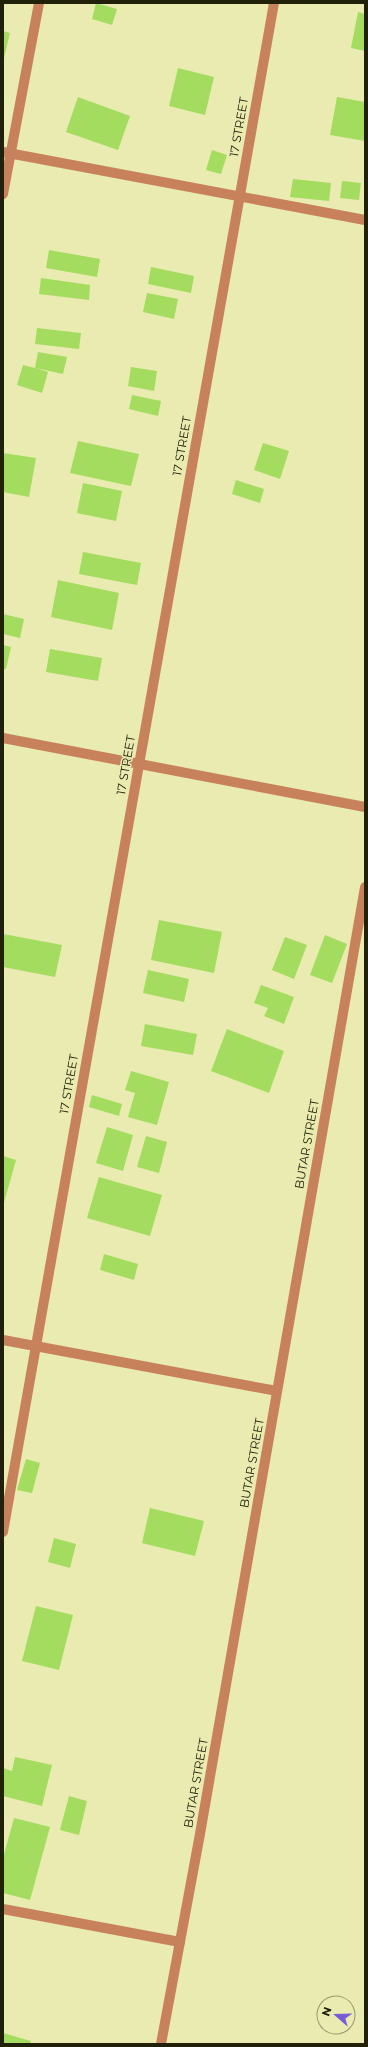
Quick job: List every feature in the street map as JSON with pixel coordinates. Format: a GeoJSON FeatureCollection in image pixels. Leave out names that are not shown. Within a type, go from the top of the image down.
{"type":"FeatureCollection","features":[{"type":"Feature","properties":{"kind":"street"},"geometry":{"type":"LineString","coordinates":[[3,194],[7,153],[39,3]]}},
{"type":"Feature","properties":{"kind":"street","name":"17 STREET"},"geometry":{"type":"LineString","coordinates":[[3,1532],[274,3]]}},
{"type":"Feature","properties":{"kind":"street"},"geometry":{"type":"LineString","coordinates":[[7,153],[365,220]]}},
{"type":"Feature","properties":{"kind":"street"},"geometry":{"type":"LineString","coordinates":[[3,738],[365,807]]}},
{"type":"Feature","properties":{"kind":"street","name":"BUTAR STREET"},"geometry":{"type":"LineString","coordinates":[[161,2044],[365,887]]}},
{"type":"Feature","properties":{"kind":"street"},"geometry":{"type":"LineString","coordinates":[[3,1340],[277,1391]]}},
{"type":"Feature","properties":{"kind":"street"},"geometry":{"type":"LineString","coordinates":[[3,1909],[180,1942]]}},
{"type":"Feature","properties":{"kind":"building"},"geometry":{"type":"Polygon","coordinates":[[[96,3],[117,9],[112,25],[92,19],[96,3]]]}},
{"type":"Feature","properties":{"kind":"building"},"geometry":{"type":"Polygon","coordinates":[[[358,12],[365,14],[365,51],[351,48],[358,12]]]}},
{"type":"Feature","properties":{"kind":"building"},"geometry":{"type":"Polygon","coordinates":[[[3,31],[10,33],[4,58],[3,58],[3,31]]]}},
{"type":"Feature","properties":{"kind":"building"},"geometry":{"type":"Polygon","coordinates":[[[178,68],[214,77],[205,115],[169,106],[178,68]]]}},
{"type":"Feature","properties":{"kind":"building"},"geometry":{"type":"Polygon","coordinates":[[[78,97],[130,116],[118,150],[66,132],[78,97]]]}},
{"type":"Feature","properties":{"kind":"building"},"geometry":{"type":"Polygon","coordinates":[[[337,97],[365,102],[365,141],[330,135],[337,97]]]}},
{"type":"Feature","properties":{"kind":"building"},"geometry":{"type":"Polygon","coordinates":[[[212,150],[227,155],[221,174],[206,170],[212,150]]]}},
{"type":"Feature","properties":{"kind":"building"},"geometry":{"type":"Polygon","coordinates":[[[293,179],[331,183],[329,201],[290,197],[293,179]]]}},
{"type":"Feature","properties":{"kind":"building"},"geometry":{"type":"Polygon","coordinates":[[[342,181],[361,183],[359,200],[340,198],[342,181]]]}},
{"type":"Feature","properties":{"kind":"building"},"geometry":{"type":"Polygon","coordinates":[[[49,250],[100,259],[97,277],[46,268],[49,250]]]}},
{"type":"Feature","properties":{"kind":"building"},"geometry":{"type":"Polygon","coordinates":[[[151,267],[194,276],[191,293],[148,284],[151,267]]]}},
{"type":"Feature","properties":{"kind":"building"},"geometry":{"type":"Polygon","coordinates":[[[41,278],[90,285],[89,300],[39,294],[41,278]]]}},
{"type":"Feature","properties":{"kind":"building"},"geometry":{"type":"Polygon","coordinates":[[[147,293],[178,299],[174,319],[143,312],[147,293]]]}},
{"type":"Feature","properties":{"kind":"building"},"geometry":{"type":"Polygon","coordinates":[[[37,328],[81,333],[79,349],[35,344],[37,328]]]}},
{"type":"Feature","properties":{"kind":"building"},"geometry":{"type":"Polygon","coordinates":[[[38,352],[67,357],[63,374],[36,368],[48,372],[42,393],[17,385],[23,365],[35,368],[38,352]]]}},
{"type":"Feature","properties":{"kind":"building"},"geometry":{"type":"Polygon","coordinates":[[[131,367],[157,371],[154,391],[128,386],[131,367]]]}},
{"type":"Feature","properties":{"kind":"building"},"geometry":{"type":"Polygon","coordinates":[[[132,395],[161,401],[158,416],[129,409],[132,395]]]}},
{"type":"Feature","properties":{"kind":"building"},"geometry":{"type":"Polygon","coordinates":[[[78,441],[139,454],[131,486],[70,473],[78,441]]]}},
{"type":"Feature","properties":{"kind":"building"},"geometry":{"type":"Polygon","coordinates":[[[263,443],[289,451],[280,479],[254,470],[263,443]]]}},
{"type":"Feature","properties":{"kind":"building"},"geometry":{"type":"Polygon","coordinates":[[[3,453],[36,458],[29,497],[3,492],[3,453]]]}},
{"type":"Feature","properties":{"kind":"building"},"geometry":{"type":"Polygon","coordinates":[[[236,480],[264,489],[260,503],[232,494],[236,480]]]}},
{"type":"Feature","properties":{"kind":"building"},"geometry":{"type":"Polygon","coordinates":[[[83,483],[122,491],[116,521],[77,513],[83,483]]]}},
{"type":"Feature","properties":{"kind":"building"},"geometry":{"type":"Polygon","coordinates":[[[83,552],[141,563],[137,585],[79,574],[83,552]]]}},
{"type":"Feature","properties":{"kind":"building"},"geometry":{"type":"Polygon","coordinates":[[[58,580],[119,593],[112,630],[51,617],[58,580]]]}},
{"type":"Feature","properties":{"kind":"building"},"geometry":{"type":"Polygon","coordinates":[[[3,614],[24,619],[20,638],[3,634],[3,614]]]}},
{"type":"Feature","properties":{"kind":"building"},"geometry":{"type":"Polygon","coordinates":[[[3,645],[11,647],[6,669],[3,669],[3,645]]]}},
{"type":"Feature","properties":{"kind":"building"},"geometry":{"type":"Polygon","coordinates":[[[50,649],[102,658],[98,681],[46,672],[50,649]]]}},
{"type":"Feature","properties":{"kind":"building"},"geometry":{"type":"Polygon","coordinates":[[[159,920],[222,932],[214,973],[151,960],[159,920]]]}},
{"type":"Feature","properties":{"kind":"building"},"geometry":{"type":"Polygon","coordinates":[[[3,934],[62,945],[55,977],[3,967],[3,934]]]}},
{"type":"Feature","properties":{"kind":"building"},"geometry":{"type":"Polygon","coordinates":[[[325,935],[347,944],[332,983],[310,975],[325,935]]]}},
{"type":"Feature","properties":{"kind":"building"},"geometry":{"type":"Polygon","coordinates":[[[285,937],[307,945],[294,979],[272,970],[285,937]]]}},
{"type":"Feature","properties":{"kind":"building"},"geometry":{"type":"Polygon","coordinates":[[[148,970],[189,979],[184,1002],[143,993],[148,970]]]}},
{"type":"Feature","properties":{"kind":"building"},"geometry":{"type":"Polygon","coordinates":[[[261,985],[294,997],[284,1024],[264,1016],[268,1008],[254,1003],[261,985]]]}},
{"type":"Feature","properties":{"kind":"building"},"geometry":{"type":"Polygon","coordinates":[[[145,1024],[197,1034],[193,1055],[141,1046],[145,1024]]]}},
{"type":"Feature","properties":{"kind":"building"},"geometry":{"type":"Polygon","coordinates":[[[227,1029],[284,1051],[269,1093],[211,1071],[227,1029]]]}},
{"type":"Feature","properties":{"kind":"building"},"geometry":{"type":"Polygon","coordinates":[[[131,1071],[169,1082],[157,1125],[128,1117],[135,1093],[125,1090],[131,1071]]]}},
{"type":"Feature","properties":{"kind":"building"},"geometry":{"type":"Polygon","coordinates":[[[92,1095],[122,1104],[119,1116],[89,1107],[92,1095]]]}},
{"type":"Feature","properties":{"kind":"building"},"geometry":{"type":"Polygon","coordinates":[[[107,1127],[133,1135],[123,1171],[96,1163],[107,1127]]]}},
{"type":"Feature","properties":{"kind":"building"},"geometry":{"type":"Polygon","coordinates":[[[146,1136],[167,1142],[159,1173],[137,1167],[146,1136]]]}},
{"type":"Feature","properties":{"kind":"building"},"geometry":{"type":"Polygon","coordinates":[[[3,1156],[16,1160],[3,1206],[3,1156]]]}},
{"type":"Feature","properties":{"kind":"building"},"geometry":{"type":"Polygon","coordinates":[[[99,1177],[162,1195],[150,1236],[87,1218],[99,1177]]]}},
{"type":"Feature","properties":{"kind":"building"},"geometry":{"type":"Polygon","coordinates":[[[104,1254],[138,1264],[134,1280],[100,1270],[104,1254]]]}},
{"type":"Feature","properties":{"kind":"building"},"geometry":{"type":"Polygon","coordinates":[[[26,1459],[40,1463],[32,1493],[17,1490],[26,1459]]]}},
{"type":"Feature","properties":{"kind":"building"},"geometry":{"type":"Polygon","coordinates":[[[150,1508],[204,1521],[195,1556],[142,1543],[150,1508]]]}},
{"type":"Feature","properties":{"kind":"building"},"geometry":{"type":"Polygon","coordinates":[[[54,1538],[76,1544],[70,1568],[48,1562],[54,1538]]]}},
{"type":"Feature","properties":{"kind":"building"},"geometry":{"type":"Polygon","coordinates":[[[36,1606],[73,1615],[59,1670],[22,1661],[36,1606]]]}},
{"type":"Feature","properties":{"kind":"building"},"geometry":{"type":"Polygon","coordinates":[[[15,1757],[52,1765],[42,1806],[3,1796],[3,1768],[12,1771],[15,1757]]]}},
{"type":"Feature","properties":{"kind":"building"},"geometry":{"type":"Polygon","coordinates":[[[69,1796],[87,1801],[79,1835],[60,1830],[69,1796]]]}},
{"type":"Feature","properties":{"kind":"building"},"geometry":{"type":"Polygon","coordinates":[[[14,1818],[50,1827],[30,1900],[3,1893],[3,1858],[14,1818]]]}},
{"type":"Feature","properties":{"kind":"building"},"geometry":{"type":"Polygon","coordinates":[[[3,2033],[31,2041],[30,2044],[3,2044],[3,2033]]]}}]}
